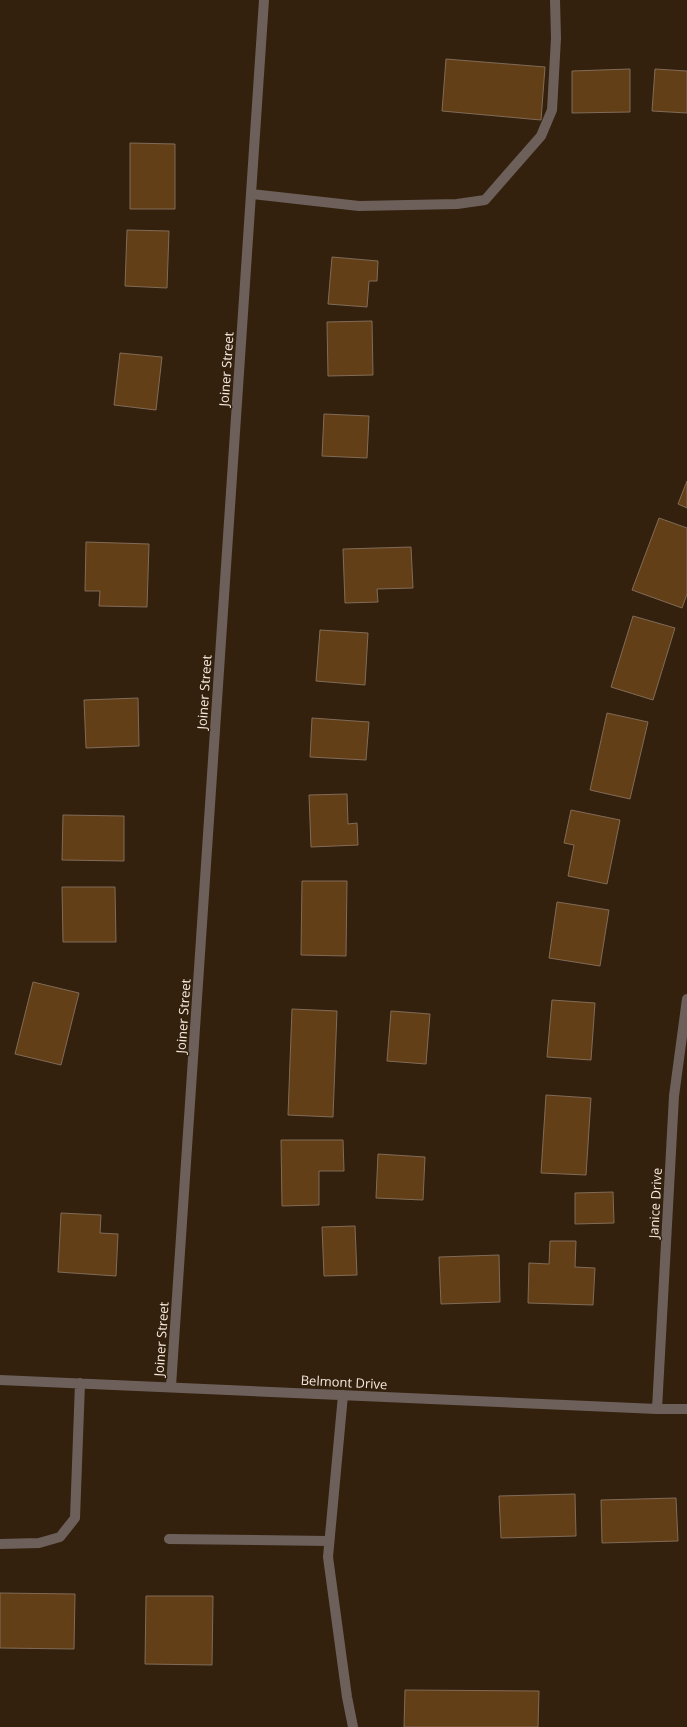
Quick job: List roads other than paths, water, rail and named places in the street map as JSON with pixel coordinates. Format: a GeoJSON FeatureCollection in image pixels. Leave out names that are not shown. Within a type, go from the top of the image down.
{"type":"FeatureCollection","features":[{"type":"Feature","properties":{"kind":"street","name":"Joiner Street"},"geometry":{"type":"LineString","coordinates":[[170,1386],[264,0]]}},
{"type":"Feature","properties":{"kind":"street"},"geometry":{"type":"LineString","coordinates":[[251,194],[359,206],[457,204],[485,200],[541,136],[552,110],[556,38],[555,0]]}},
{"type":"Feature","properties":{"kind":"street","name":"Janice Drive"},"geometry":{"type":"LineString","coordinates":[[657,1409],[674,1096],[687,999]]}},
{"type":"Feature","properties":{"kind":"street","name":"Belmont Drive"},"geometry":{"type":"LineString","coordinates":[[0,1380],[170,1386],[657,1409],[687,1409]]}},
{"type":"Feature","properties":{"kind":"street"},"geometry":{"type":"LineString","coordinates":[[0,1544],[39,1543],[60,1538],[75,1518],[80,1383]]}},
{"type":"Feature","properties":{"kind":"street"},"geometry":{"type":"LineString","coordinates":[[343,1395],[329,1541],[329,1564],[347,1697],[353,1727]]}},
{"type":"Feature","properties":{"kind":"street"},"geometry":{"type":"LineString","coordinates":[[169,1539],[329,1541]]}}]}
